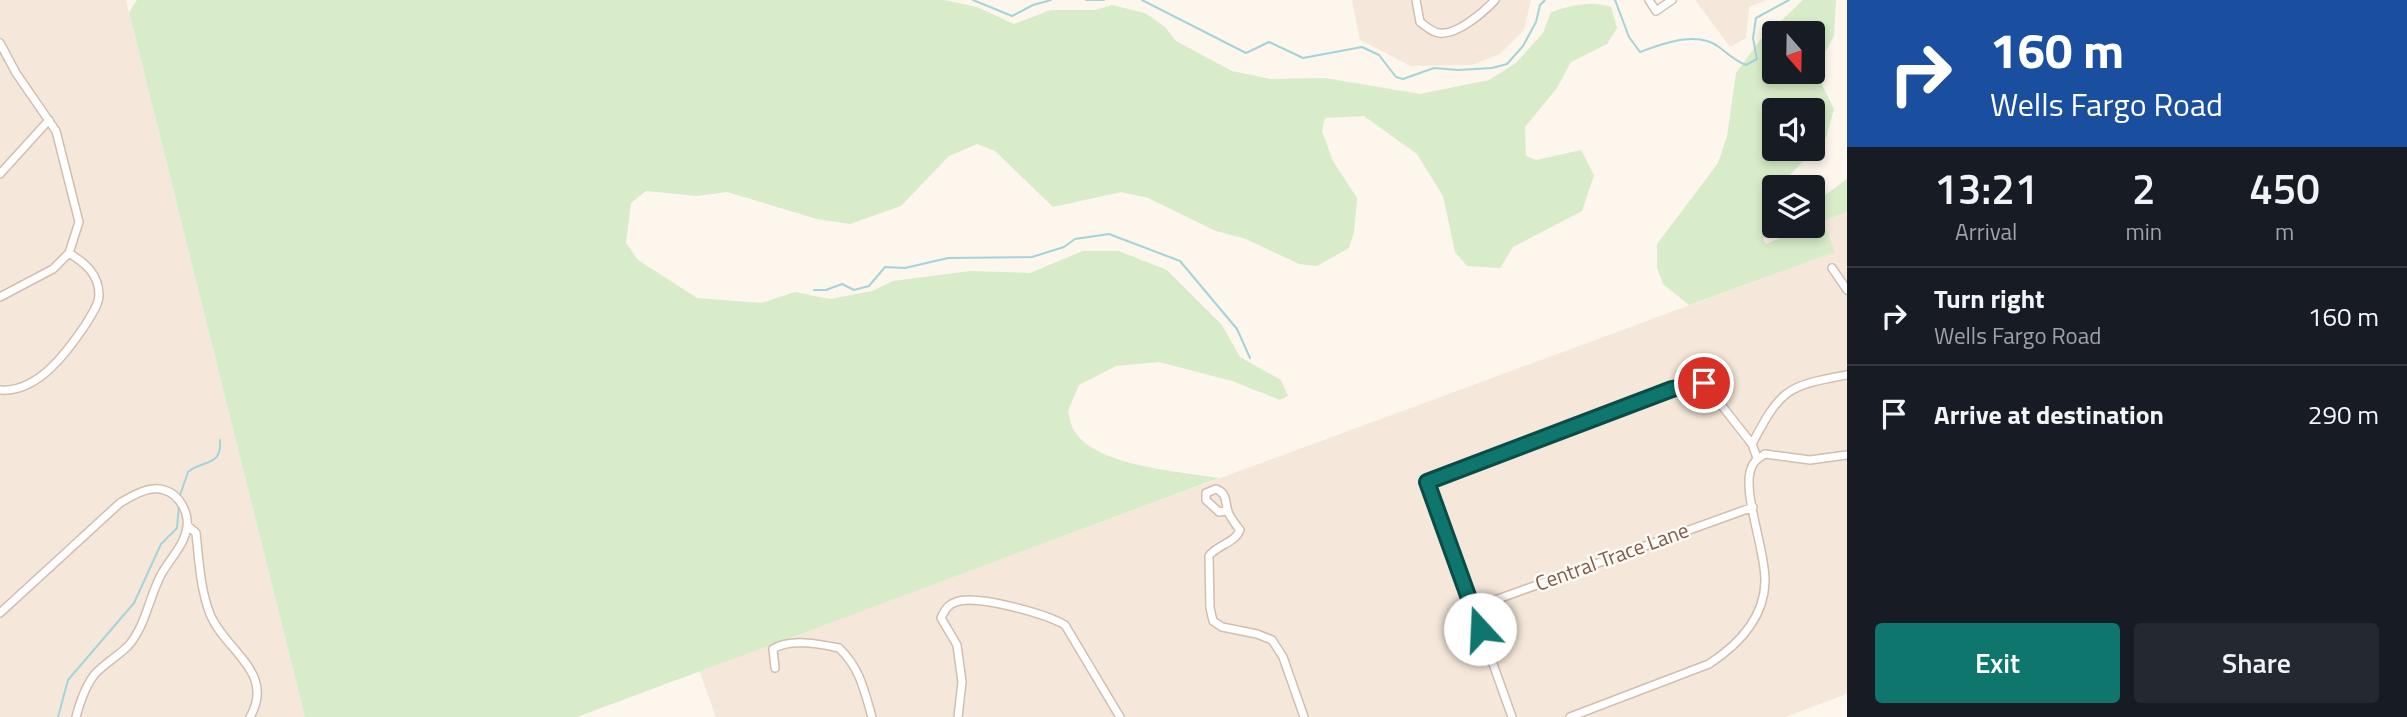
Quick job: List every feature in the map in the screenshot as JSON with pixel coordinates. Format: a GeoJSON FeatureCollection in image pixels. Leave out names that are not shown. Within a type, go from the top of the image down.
{"type":"FeatureCollection","features":[{"type":"Feature","properties":{"kind":"street"},"geometry":{"type":"LineString","coordinates":[[1416,0],[1420,22],[1434,32],[1443,34],[1470,22],[1495,0]]}},
{"type":"Feature","properties":{"kind":"street"},"geometry":{"type":"LineString","coordinates":[[1649,0],[1656,11],[1672,0]]}},
{"type":"Feature","properties":{"kind":"street"},"geometry":{"type":"LineString","coordinates":[[0,43],[16,74],[55,131],[79,222],[69,253],[54,268],[0,297]]}},
{"type":"Feature","properties":{"kind":"street"},"geometry":{"type":"LineString","coordinates":[[0,174],[49,120]]}},
{"type":"Feature","properties":{"kind":"street"},"geometry":{"type":"LineString","coordinates":[[0,390],[13,391],[29,384],[66,353],[96,309],[100,296],[96,276],[85,262],[69,253]]}},
{"type":"Feature","properties":{"kind":"street"},"geometry":{"type":"LineString","coordinates":[[1832,268],[1847,290]]}},
{"type":"Feature","properties":{"kind":"street"},"geometry":{"type":"LineString","coordinates":[[1752,444],[1769,411],[1783,394],[1802,385],[1847,375]]}},
{"type":"Feature","properties":{"kind":"street"},"geometry":{"type":"LineString","coordinates":[[1512,717],[1427,482],[1672,389],[1704,383],[1752,444],[1757,458]]}},
{"type":"Feature","properties":{"kind":"street"},"geometry":{"type":"LineString","coordinates":[[1570,717],[1709,664],[1726,653],[1754,621],[1765,582],[1749,472],[1757,458],[1765,454],[1810,460],[1847,455]]}},
{"type":"Feature","properties":{"kind":"street"},"geometry":{"type":"LineString","coordinates":[[0,614],[101,518],[140,492],[161,488],[175,494],[183,506],[188,526],[183,540],[160,575],[138,631],[128,645],[95,674],[82,696],[76,717]]}},
{"type":"Feature","properties":{"kind":"street","name":"Central Trace Lane"},"geometry":{"type":"LineString","coordinates":[[1473,608],[1753,507]]}},
{"type":"Feature","properties":{"kind":"street"},"geometry":{"type":"LineString","coordinates":[[1227,512],[1240,530],[1236,538],[1209,556],[1211,615],[1222,626],[1272,640],[1283,657],[1304,717]]}},
{"type":"Feature","properties":{"kind":"street"},"geometry":{"type":"LineString","coordinates":[[188,526],[196,533],[204,597],[211,618],[257,681],[259,695],[250,717]]}},
{"type":"Feature","properties":{"kind":"street"},"geometry":{"type":"LineString","coordinates":[[958,717],[962,682],[957,645],[941,618],[947,607],[958,601],[974,600],[1020,610],[1065,625],[1120,717]]}},
{"type":"Feature","properties":{"kind":"street"},"geometry":{"type":"LineString","coordinates":[[775,668],[773,649],[780,644],[839,648],[856,668],[872,717]]}},
{"type":"Feature","properties":{"kind":"shaded area"},"geometry":{"type":"Polygon","coordinates":[[[0,0],[126,0],[305,717],[0,717],[0,0]]]}},
{"type":"Feature","properties":{"kind":"shaded area"},"geometry":{"type":"Polygon","coordinates":[[[1352,0],[1531,0],[1524,30],[1500,54],[1472,65],[1411,66],[1360,40],[1352,0]]]}},
{"type":"Feature","properties":{"kind":"shaded area"},"geometry":{"type":"Polygon","coordinates":[[[1695,0],[1767,0],[1749,7],[1746,38],[1730,47],[1695,0]]]}},
{"type":"Feature","properties":{"kind":"shaded area"},"geometry":{"type":"Polygon","coordinates":[[[1847,212],[1847,694],[1785,717],[716,717],[699,670],[1834,252],[1825,220],[1847,212]]]}},
{"type":"Feature","properties":{"kind":"green space"},"geometry":{"type":"Polygon","coordinates":[[[137,0],[944,0],[977,7],[1014,24],[1051,10],[1095,10],[1112,5],[1145,13],[1165,27],[1176,41],[1232,71],[1271,79],[1325,78],[1420,94],[1489,80],[1516,63],[1543,33],[1551,12],[1581,4],[1604,5],[1611,7],[1617,28],[1607,44],[1571,62],[1557,88],[1525,127],[1526,156],[1536,160],[1581,150],[1594,175],[1582,211],[1513,247],[1500,268],[1467,266],[1455,252],[1443,196],[1417,154],[1364,116],[1325,118],[1322,131],[1333,161],[1357,198],[1354,232],[1349,248],[1317,266],[1299,264],[1246,239],[1216,231],[1148,198],[1121,192],[1053,207],[995,151],[977,144],[949,156],[901,206],[850,224],[817,219],[727,192],[697,196],[646,191],[631,203],[626,243],[638,260],[697,298],[761,303],[795,292],[830,299],[872,291],[893,281],[970,271],[1030,273],[1083,251],[1119,251],[1167,270],[1222,325],[1240,357],[1281,380],[1288,396],[1280,400],[1232,381],[1159,362],[1116,366],[1079,385],[1068,411],[1075,432],[1101,453],[1120,460],[1163,470],[1219,478],[577,717],[305,717],[129,12],[137,0]]]}},
{"type":"Feature","properties":{"kind":"green space"},"geometry":{"type":"Polygon","coordinates":[[[1803,0],[1836,0],[1834,36],[1825,52],[1825,21],[1780,21],[1803,0]]]}},
{"type":"Feature","properties":{"kind":"green space"},"geometry":{"type":"Polygon","coordinates":[[[1762,38],[1762,84],[1822,84],[1834,109],[1825,139],[1825,98],[1762,98],[1762,161],[1803,161],[1790,175],[1762,175],[1762,238],[1766,244],[1780,238],[1825,238],[1825,226],[1835,252],[1689,305],[1663,284],[1657,268],[1657,244],[1718,163],[1727,136],[1736,73],[1762,38]]]}},
{"type":"Feature","properties":{"kind":"green space"},"geometry":{"type":"Polygon","coordinates":[[[1847,179],[1847,212],[1825,220],[1825,195],[1847,179]]]}},
{"type":"Feature","properties":{"kind":"waterway"},"geometry":{"type":"LineString","coordinates":[[973,0],[1012,16],[1033,5],[1051,0]]}},
{"type":"Feature","properties":{"kind":"waterway"},"geometry":{"type":"LineString","coordinates":[[1086,0],[1104,0]]}},
{"type":"Feature","properties":{"kind":"waterway"},"geometry":{"type":"LineString","coordinates":[[1142,0],[1246,53],[1269,42],[1303,58],[1362,47],[1379,55],[1396,77],[1403,79],[1434,68],[1458,70],[1492,68],[1507,64],[1523,46],[1536,22],[1540,5],[1545,0]]}},
{"type":"Feature","properties":{"kind":"waterway"},"geometry":{"type":"LineString","coordinates":[[1615,0],[1629,37],[1640,52],[1680,40],[1700,39],[1719,47],[1746,65],[1757,59],[1753,38],[1756,18],[1789,0]]}},
{"type":"Feature","properties":{"kind":"waterway"},"geometry":{"type":"LineString","coordinates":[[814,290],[826,290],[842,284],[854,290],[869,286],[885,267],[905,268],[948,258],[1032,257],[1064,247],[1075,239],[1109,234],[1180,261],[1237,329],[1250,358]]}},
{"type":"Feature","properties":{"kind":"waterway"},"geometry":{"type":"LineString","coordinates":[[179,498],[188,472],[215,459],[220,449],[220,440]]}},
{"type":"Feature","properties":{"kind":"waterway"},"geometry":{"type":"LineString","coordinates":[[58,717],[68,680],[134,603],[161,544],[177,528],[179,504]]}},
{"type":"Feature","properties":{"kind":"route"},"geometry":{"type":"LineString","coordinates":[[1480,629],[1427,482],[1672,389],[1704,383]]}}]}
